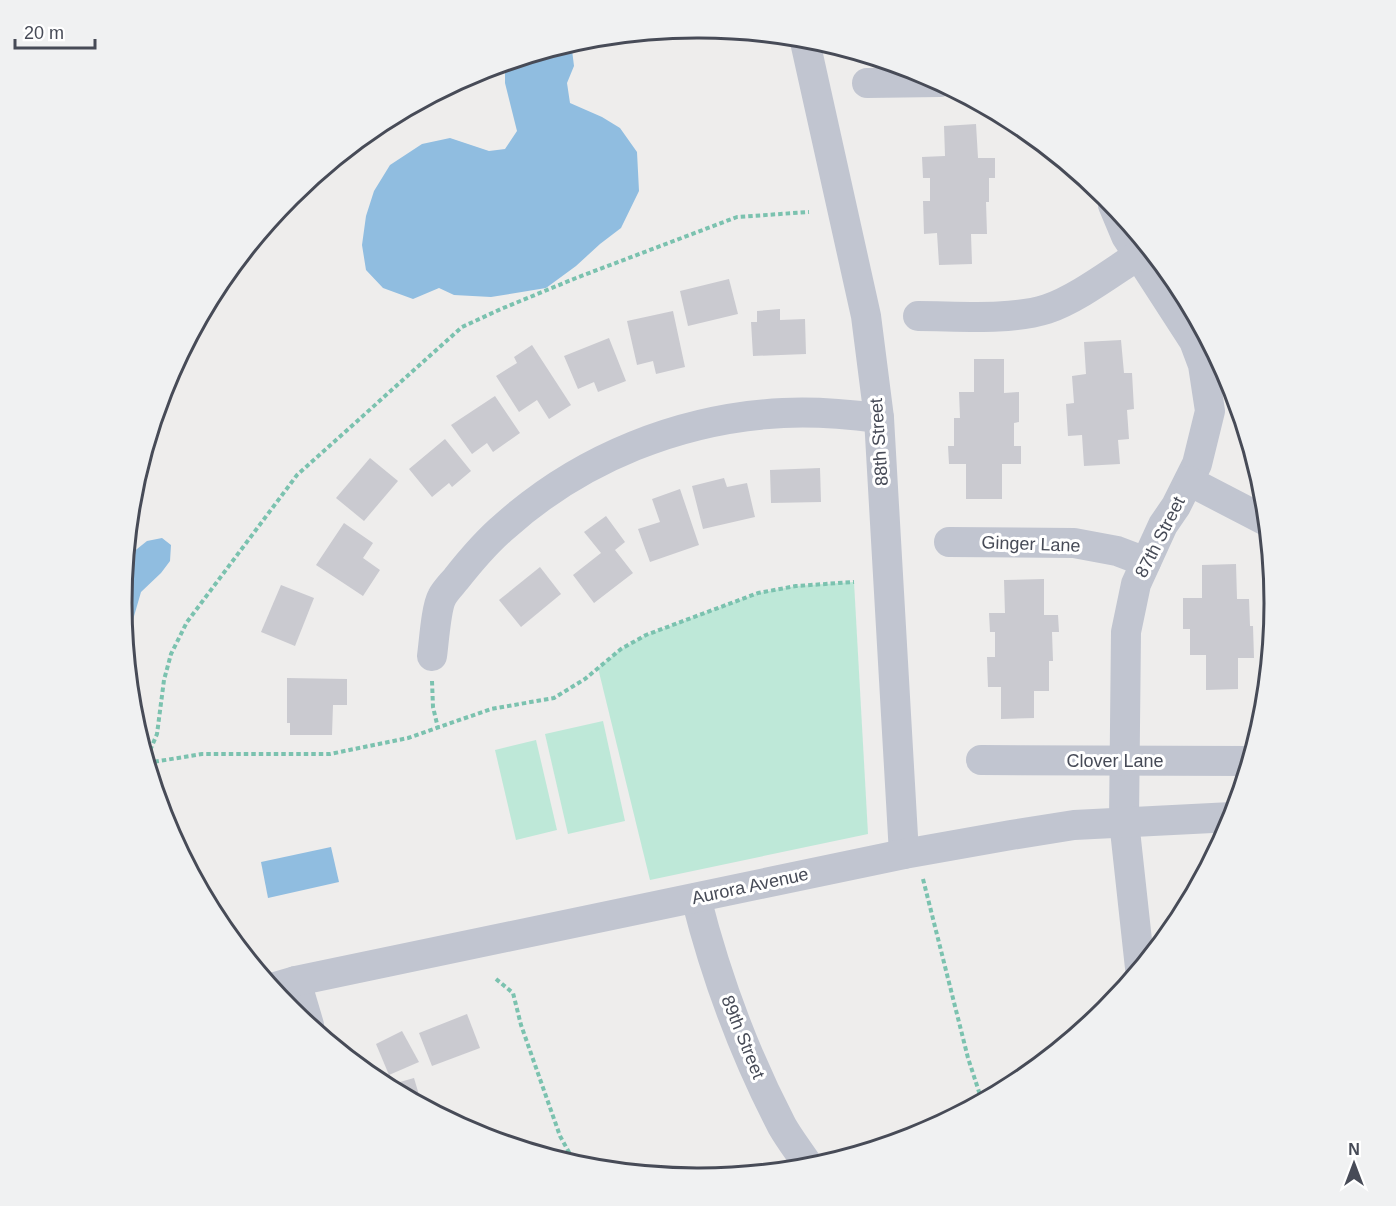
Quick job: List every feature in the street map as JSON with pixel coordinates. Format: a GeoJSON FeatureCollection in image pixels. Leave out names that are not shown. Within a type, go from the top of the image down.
{"type":"FeatureCollection","features":[{"type":"Feature","properties":{"kind":"street","name":"88th Street"},"geometry":{"type":"LineString","coordinates":[[806,48],[866,316],[879,418],[904,854]]}},
{"type":"Feature","properties":{"kind":"street"},"geometry":{"type":"LineString","coordinates":[[867,82],[916,82]]}},
{"type":"Feature","properties":{"kind":"street","name":"87th Street"},"geometry":{"type":"LineString","coordinates":[[1124,231],[1192,329]]}},
{"type":"Feature","properties":{"kind":"street"},"geometry":{"type":"LineString","coordinates":[[918,316],[1009,316],[1047,309],[1080,292],[1139,255]]}},
{"type":"Feature","properties":{"kind":"street","name":"87th Street"},"geometry":{"type":"LineString","coordinates":[[1139,957],[1124,821],[1126,632],[1136,584],[1163,525],[1176,506],[1197,464],[1210,411],[1201,345]]}},
{"type":"Feature","properties":{"kind":"street"},"geometry":{"type":"LineString","coordinates":[[432,656],[441,599],[482,546],[518,514],[557,485],[599,461],[643,442],[688,427],[736,417],[783,413],[831,413],[879,418]]}},
{"type":"Feature","properties":{"kind":"street"},"geometry":{"type":"LineString","coordinates":[[1189,481],[1257,516]]}},
{"type":"Feature","properties":{"kind":"street","name":"Ginger Lane"},"geometry":{"type":"LineString","coordinates":[[949,542],[1074,543],[1117,551],[1146,562]]}},
{"type":"Feature","properties":{"kind":"street","name":"Clover Lane"},"geometry":{"type":"LineString","coordinates":[[981,760],[1240,761]]}},
{"type":"Feature","properties":{"kind":"street","name":"Aurora Avenue"},"geometry":{"type":"LineString","coordinates":[[284,984],[904,854],[1074,825],[1221,817]]}},
{"type":"Feature","properties":{"kind":"street","name":"89th Street"},"geometry":{"type":"LineString","coordinates":[[696,898],[711,953],[742,1042],[783,1128],[804,1159]]}},
{"type":"Feature","properties":{"kind":"path"},"geometry":{"type":"LineString","coordinates":[[151,746],[157,734],[164,680],[171,654],[187,622],[297,474],[462,327],[576,278],[737,217],[809,212]]}},
{"type":"Feature","properties":{"kind":"path"},"geometry":{"type":"LineString","coordinates":[[156,762],[202,754],[330,754],[408,738],[491,709],[554,698],[585,680],[621,649],[646,635],[758,593],[796,586],[854,582]]}},
{"type":"Feature","properties":{"kind":"path"},"geometry":{"type":"LineString","coordinates":[[432,656],[433,707],[438,728]]}},
{"type":"Feature","properties":{"kind":"path"},"geometry":{"type":"LineString","coordinates":[[922,878],[968,1058],[980,1094]]}},
{"type":"Feature","properties":{"kind":"path"},"geometry":{"type":"LineString","coordinates":[[496,979],[513,993],[521,1025],[560,1136],[570,1153]]}},
{"type":"Feature","properties":{"kind":"green space"},"geometry":{"type":"Polygon","coordinates":[[[854,582],[868,834],[650,880],[598,668],[621,649],[646,635],[758,593],[796,586],[854,582]]]}},
{"type":"Feature","properties":{"kind":"green space"},"geometry":{"type":"Polygon","coordinates":[[[603,721],[625,821],[568,834],[545,734],[603,721]]]}},
{"type":"Feature","properties":{"kind":"green space"},"geometry":{"type":"Polygon","coordinates":[[[536,740],[557,830],[516,840],[495,750],[536,740]]]}},
{"type":"Feature","properties":{"kind":"water"},"geometry":{"type":"Polygon","coordinates":[[[572,52],[574,66],[567,83],[570,103],[620,128],[637,152],[639,191],[621,228],[546,288],[491,297],[454,295],[439,288],[413,299],[383,288],[366,270],[362,245],[366,216],[374,191],[390,165],[422,144],[450,138],[489,151],[505,149],[517,131],[505,83],[505,72],[572,52]]]}},
{"type":"Feature","properties":{"kind":"water"},"geometry":{"type":"Polygon","coordinates":[[[162,538],[171,545],[170,561],[141,592],[133,620],[135,550],[147,541],[162,538]]]}},
{"type":"Feature","properties":{"kind":"water"},"geometry":{"type":"Polygon","coordinates":[[[331,847],[339,882],[268,898],[261,862],[331,847]]]}},
{"type":"Feature","properties":{"kind":"building"},"geometry":{"type":"Polygon","coordinates":[[[976,124],[978,158],[995,158],[995,178],[989,178],[989,202],[986,202],[987,234],[971,234],[972,264],[939,265],[937,233],[924,234],[923,201],[930,201],[930,178],[923,178],[922,157],[945,156],[944,126],[976,124]]]}},
{"type":"Feature","properties":{"kind":"building"},"geometry":{"type":"Polygon","coordinates":[[[729,279],[738,314],[688,326],[680,291],[729,279]]]}},
{"type":"Feature","properties":{"kind":"building"},"geometry":{"type":"Polygon","coordinates":[[[780,309],[780,320],[805,319],[806,354],[753,356],[751,322],[757,322],[757,311],[780,309]]]}},
{"type":"Feature","properties":{"kind":"building"},"geometry":{"type":"Polygon","coordinates":[[[673,311],[685,367],[656,374],[653,361],[637,365],[627,321],[673,311]]]}},
{"type":"Feature","properties":{"kind":"building"},"geometry":{"type":"Polygon","coordinates":[[[609,338],[626,381],[598,392],[594,382],[578,389],[564,356],[609,338]]]}},
{"type":"Feature","properties":{"kind":"building"},"geometry":{"type":"Polygon","coordinates":[[[1121,340],[1124,373],[1132,373],[1134,409],[1127,410],[1129,439],[1118,440],[1120,464],[1084,466],[1082,435],[1068,436],[1066,404],[1074,403],[1072,376],[1086,374],[1084,342],[1121,340]]]}},
{"type":"Feature","properties":{"kind":"building"},"geometry":{"type":"Polygon","coordinates":[[[532,345],[571,405],[549,419],[537,400],[519,412],[496,376],[517,363],[514,357],[532,345]]]}},
{"type":"Feature","properties":{"kind":"building"},"geometry":{"type":"Polygon","coordinates":[[[974,359],[1004,359],[1004,393],[1019,392],[1019,422],[1014,423],[1014,446],[1021,446],[1021,464],[1002,464],[1002,499],[966,499],[966,464],[949,464],[948,446],[954,446],[954,418],[960,418],[959,392],[974,392],[974,359]]]}},
{"type":"Feature","properties":{"kind":"building"},"geometry":{"type":"Polygon","coordinates":[[[495,396],[520,433],[493,452],[487,443],[472,454],[451,425],[495,396]]]}},
{"type":"Feature","properties":{"kind":"building"},"geometry":{"type":"Polygon","coordinates":[[[445,439],[471,471],[452,487],[449,483],[432,497],[409,469],[445,439]]]}},
{"type":"Feature","properties":{"kind":"building"},"geometry":{"type":"Polygon","coordinates":[[[370,458],[398,481],[364,521],[336,498],[370,458]]]}},
{"type":"Feature","properties":{"kind":"building"},"geometry":{"type":"Polygon","coordinates":[[[820,468],[821,502],[771,503],[770,470],[820,468]]]}},
{"type":"Feature","properties":{"kind":"building"},"geometry":{"type":"Polygon","coordinates":[[[724,478],[727,487],[747,483],[755,517],[703,529],[692,486],[724,478]]]}},
{"type":"Feature","properties":{"kind":"building"},"geometry":{"type":"Polygon","coordinates":[[[680,489],[699,545],[650,562],[638,529],[660,522],[652,499],[680,489]]]}},
{"type":"Feature","properties":{"kind":"building"},"geometry":{"type":"Polygon","coordinates":[[[606,516],[625,542],[615,550],[633,573],[594,603],[573,575],[601,553],[584,532],[606,516]]]}},
{"type":"Feature","properties":{"kind":"building"},"geometry":{"type":"Polygon","coordinates":[[[344,523],[373,543],[363,558],[380,570],[363,596],[316,565],[344,523]]]}},
{"type":"Feature","properties":{"kind":"building"},"geometry":{"type":"Polygon","coordinates":[[[1236,564],[1237,599],[1249,599],[1254,658],[1238,658],[1238,689],[1206,690],[1206,655],[1190,655],[1190,629],[1183,629],[1183,598],[1202,598],[1202,565],[1236,564]]]}},
{"type":"Feature","properties":{"kind":"building"},"geometry":{"type":"Polygon","coordinates":[[[540,567],[561,594],[521,627],[499,600],[540,567]]]}},
{"type":"Feature","properties":{"kind":"building"},"geometry":{"type":"Polygon","coordinates":[[[1044,579],[1044,615],[1058,615],[1059,632],[1052,632],[1053,661],[1049,661],[1049,691],[1034,691],[1034,718],[1001,719],[1001,687],[988,687],[987,657],[995,657],[995,632],[990,632],[989,613],[1005,613],[1004,580],[1044,579]]]}},
{"type":"Feature","properties":{"kind":"building"},"geometry":{"type":"Polygon","coordinates":[[[281,585],[314,598],[295,646],[261,632],[281,585]]]}},
{"type":"Feature","properties":{"kind":"building"},"geometry":{"type":"Polygon","coordinates":[[[287,678],[347,679],[347,705],[333,705],[332,735],[290,735],[290,723],[287,723],[287,678]]]}},
{"type":"Feature","properties":{"kind":"building"},"geometry":{"type":"Polygon","coordinates":[[[467,1014],[480,1048],[432,1066],[419,1033],[467,1014]]]}},
{"type":"Feature","properties":{"kind":"building"},"geometry":{"type":"Polygon","coordinates":[[[402,1031],[419,1062],[389,1075],[376,1044],[402,1031]]]}},
{"type":"Feature","properties":{"kind":"building"},"geometry":{"type":"Polygon","coordinates":[[[414,1078],[419,1095],[415,1093],[399,1082],[414,1078]]]}}]}
